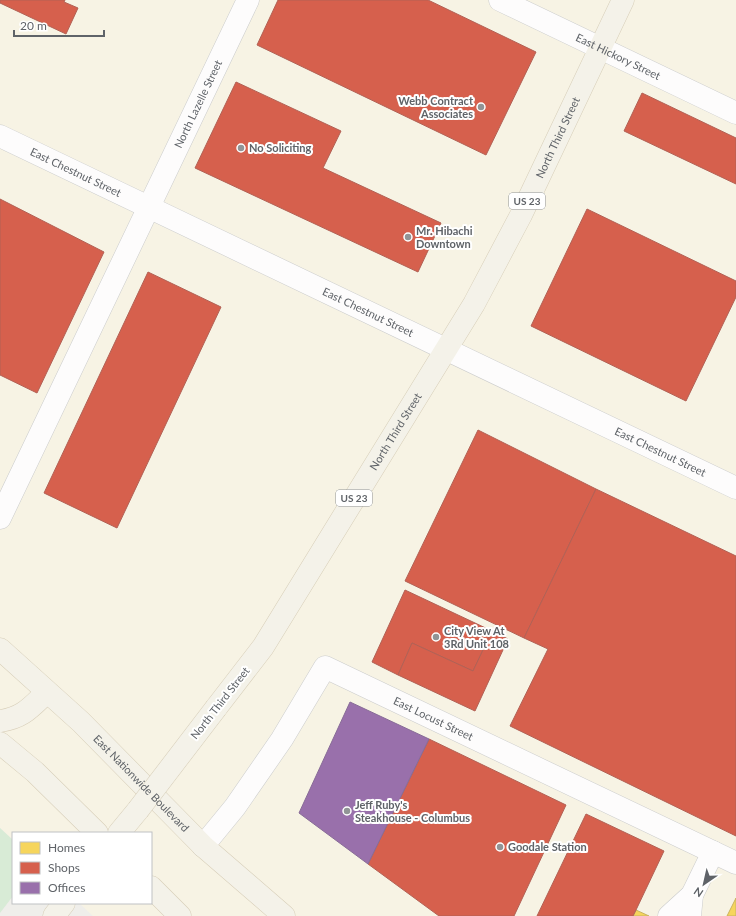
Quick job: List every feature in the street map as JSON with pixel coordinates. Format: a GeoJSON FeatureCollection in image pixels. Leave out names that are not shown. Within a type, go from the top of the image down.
{"type":"FeatureCollection","features":[{"type":"Feature","properties":{"kind":"main road","name":"North Third Street"},"geometry":{"type":"LineString","coordinates":[[120,832],[264,647],[474,304],[521,215],[623,0]]}},
{"type":"Feature","properties":{"kind":"main road","name":"East Nationwide Boulevard"},"geometry":{"type":"LineString","coordinates":[[0,649],[81,722],[203,846],[284,916]]}},
{"type":"Feature","properties":{"kind":"main road"},"geometry":{"type":"LineString","coordinates":[[0,721],[11,720],[26,713],[47,692]]}},
{"type":"Feature","properties":{"kind":"main road"},"geometry":{"type":"LineString","coordinates":[[0,743],[35,772],[96,832]]}},
{"type":"Feature","properties":{"kind":"main road"},"geometry":{"type":"LineString","coordinates":[[152,888],[180,916]]}},
{"type":"Feature","properties":{"kind":"main road"},"geometry":{"type":"LineString","coordinates":[[54,916],[63,904]]}},
{"type":"Feature","properties":{"kind":"street","name":"North Lazelle Street"},"geometry":{"type":"LineString","coordinates":[[0,518],[248,0]]}},
{"type":"Feature","properties":{"kind":"street","name":"East Hickory Street"},"geometry":{"type":"LineString","coordinates":[[500,0],[736,113]]}},
{"type":"Feature","properties":{"kind":"street","name":"East Chestnut Street"},"geometry":{"type":"LineString","coordinates":[[0,136],[736,488]]}},
{"type":"Feature","properties":{"kind":"street","name":"East Locust Street"},"geometry":{"type":"LineString","coordinates":[[203,846],[235,807],[282,739],[325,667],[736,864]]}},
{"type":"Feature","properties":{"kind":"street"},"geometry":{"type":"LineString","coordinates":[[669,916],[691,906],[713,852]]}},
{"type":"Feature","properties":{"kind":"shaded area"},"geometry":{"type":"Polygon","coordinates":[[[0,0],[736,0],[736,916],[93,916],[80,904],[152,904],[152,832],[12,832],[12,839],[0,828],[0,0]]]}},
{"type":"Feature","properties":{"kind":"green space"},"geometry":{"type":"Polygon","coordinates":[[[0,828],[12,839],[12,897],[0,913],[0,828]]]}},
{"type":"Feature","properties":{"kind":"building: Homes"},"geometry":{"type":"Polygon","coordinates":[[[736,898],[736,916],[727,916],[736,898]]]}},
{"type":"Feature","properties":{"kind":"building: Homes"},"geometry":{"type":"Polygon","coordinates":[[[636,910],[649,916],[633,916],[636,910]]]}},
{"type":"Feature","properties":{"kind":"building: Shops"},"geometry":{"type":"Polygon","coordinates":[[[0,0],[65,0],[64,2],[78,8],[66,34],[0,3],[0,0]]]}},
{"type":"Feature","properties":{"kind":"building: Shops"},"geometry":{"type":"Polygon","coordinates":[[[278,0],[428,0],[536,52],[486,155],[257,45],[278,0]]]}},
{"type":"Feature","properties":{"kind":"building: Shops"},"geometry":{"type":"Polygon","coordinates":[[[236,82],[341,131],[323,168],[441,223],[418,272],[195,168],[236,82]]]}},
{"type":"Feature","properties":{"kind":"building: Shops"},"geometry":{"type":"Polygon","coordinates":[[[642,93],[736,138],[736,184],[624,131],[642,93]]]}},
{"type":"Feature","properties":{"kind":"building: Shops"},"geometry":{"type":"Polygon","coordinates":[[[0,199],[104,252],[37,393],[0,375],[0,199]]]}},
{"type":"Feature","properties":{"kind":"building: Shops"},"geometry":{"type":"Polygon","coordinates":[[[587,209],[736,281],[736,297],[686,401],[531,326],[587,209]]]}},
{"type":"Feature","properties":{"kind":"building: Shops"},"geometry":{"type":"Polygon","coordinates":[[[148,272],[221,307],[117,528],[44,493],[148,272]]]}},
{"type":"Feature","properties":{"kind":"building: Shops"},"geometry":{"type":"Polygon","coordinates":[[[478,430],[596,489],[524,638],[405,581],[478,430]]]}},
{"type":"Feature","properties":{"kind":"building: Shops"},"geometry":{"type":"Polygon","coordinates":[[[596,489],[736,556],[736,836],[510,726],[548,649],[524,638],[596,489]]]}},
{"type":"Feature","properties":{"kind":"building: Shops","name":"City View At 3Rd Unit 108"},"geometry":{"type":"Polygon","coordinates":[[[405,590],[492,631],[473,671],[412,643],[398,675],[372,662],[405,590]]]}},
{"type":"Feature","properties":{"kind":"building: Shops"},"geometry":{"type":"Polygon","coordinates":[[[492,631],[508,639],[475,711],[398,675],[412,643],[473,671],[492,631]]]}},
{"type":"Feature","properties":{"kind":"building: Shops"},"geometry":{"type":"Polygon","coordinates":[[[429,739],[566,805],[514,916],[439,916],[368,864],[429,739]]]}},
{"type":"Feature","properties":{"kind":"building: Shops"},"geometry":{"type":"Polygon","coordinates":[[[586,814],[664,851],[636,910],[633,916],[537,916],[586,814]]]}},
{"type":"Feature","properties":{"kind":"building: Offices"},"geometry":{"type":"Polygon","coordinates":[[[350,702],[429,739],[368,864],[299,813],[350,702]]]}},
{"type":"Feature","properties":{"kind":"place","name":"Webb Contract Associates"},"geometry":{"type":"Point","coordinates":[481,107]}},
{"type":"Feature","properties":{"kind":"place","name":"No Soliciting"},"geometry":{"type":"Point","coordinates":[241,148]}},
{"type":"Feature","properties":{"kind":"place","name":"Mr. Hibachi Downtown"},"geometry":{"type":"Point","coordinates":[408,237]}},
{"type":"Feature","properties":{"kind":"place","name":"City View At 3Rd Unit 108"},"geometry":{"type":"Point","coordinates":[436,637]}},
{"type":"Feature","properties":{"kind":"place","name":"Jeff Ruby's Steakhouse - Columbus"},"geometry":{"type":"Point","coordinates":[347,811]}},
{"type":"Feature","properties":{"kind":"place","name":"Goodale Station"},"geometry":{"type":"Point","coordinates":[500,847]}}]}
